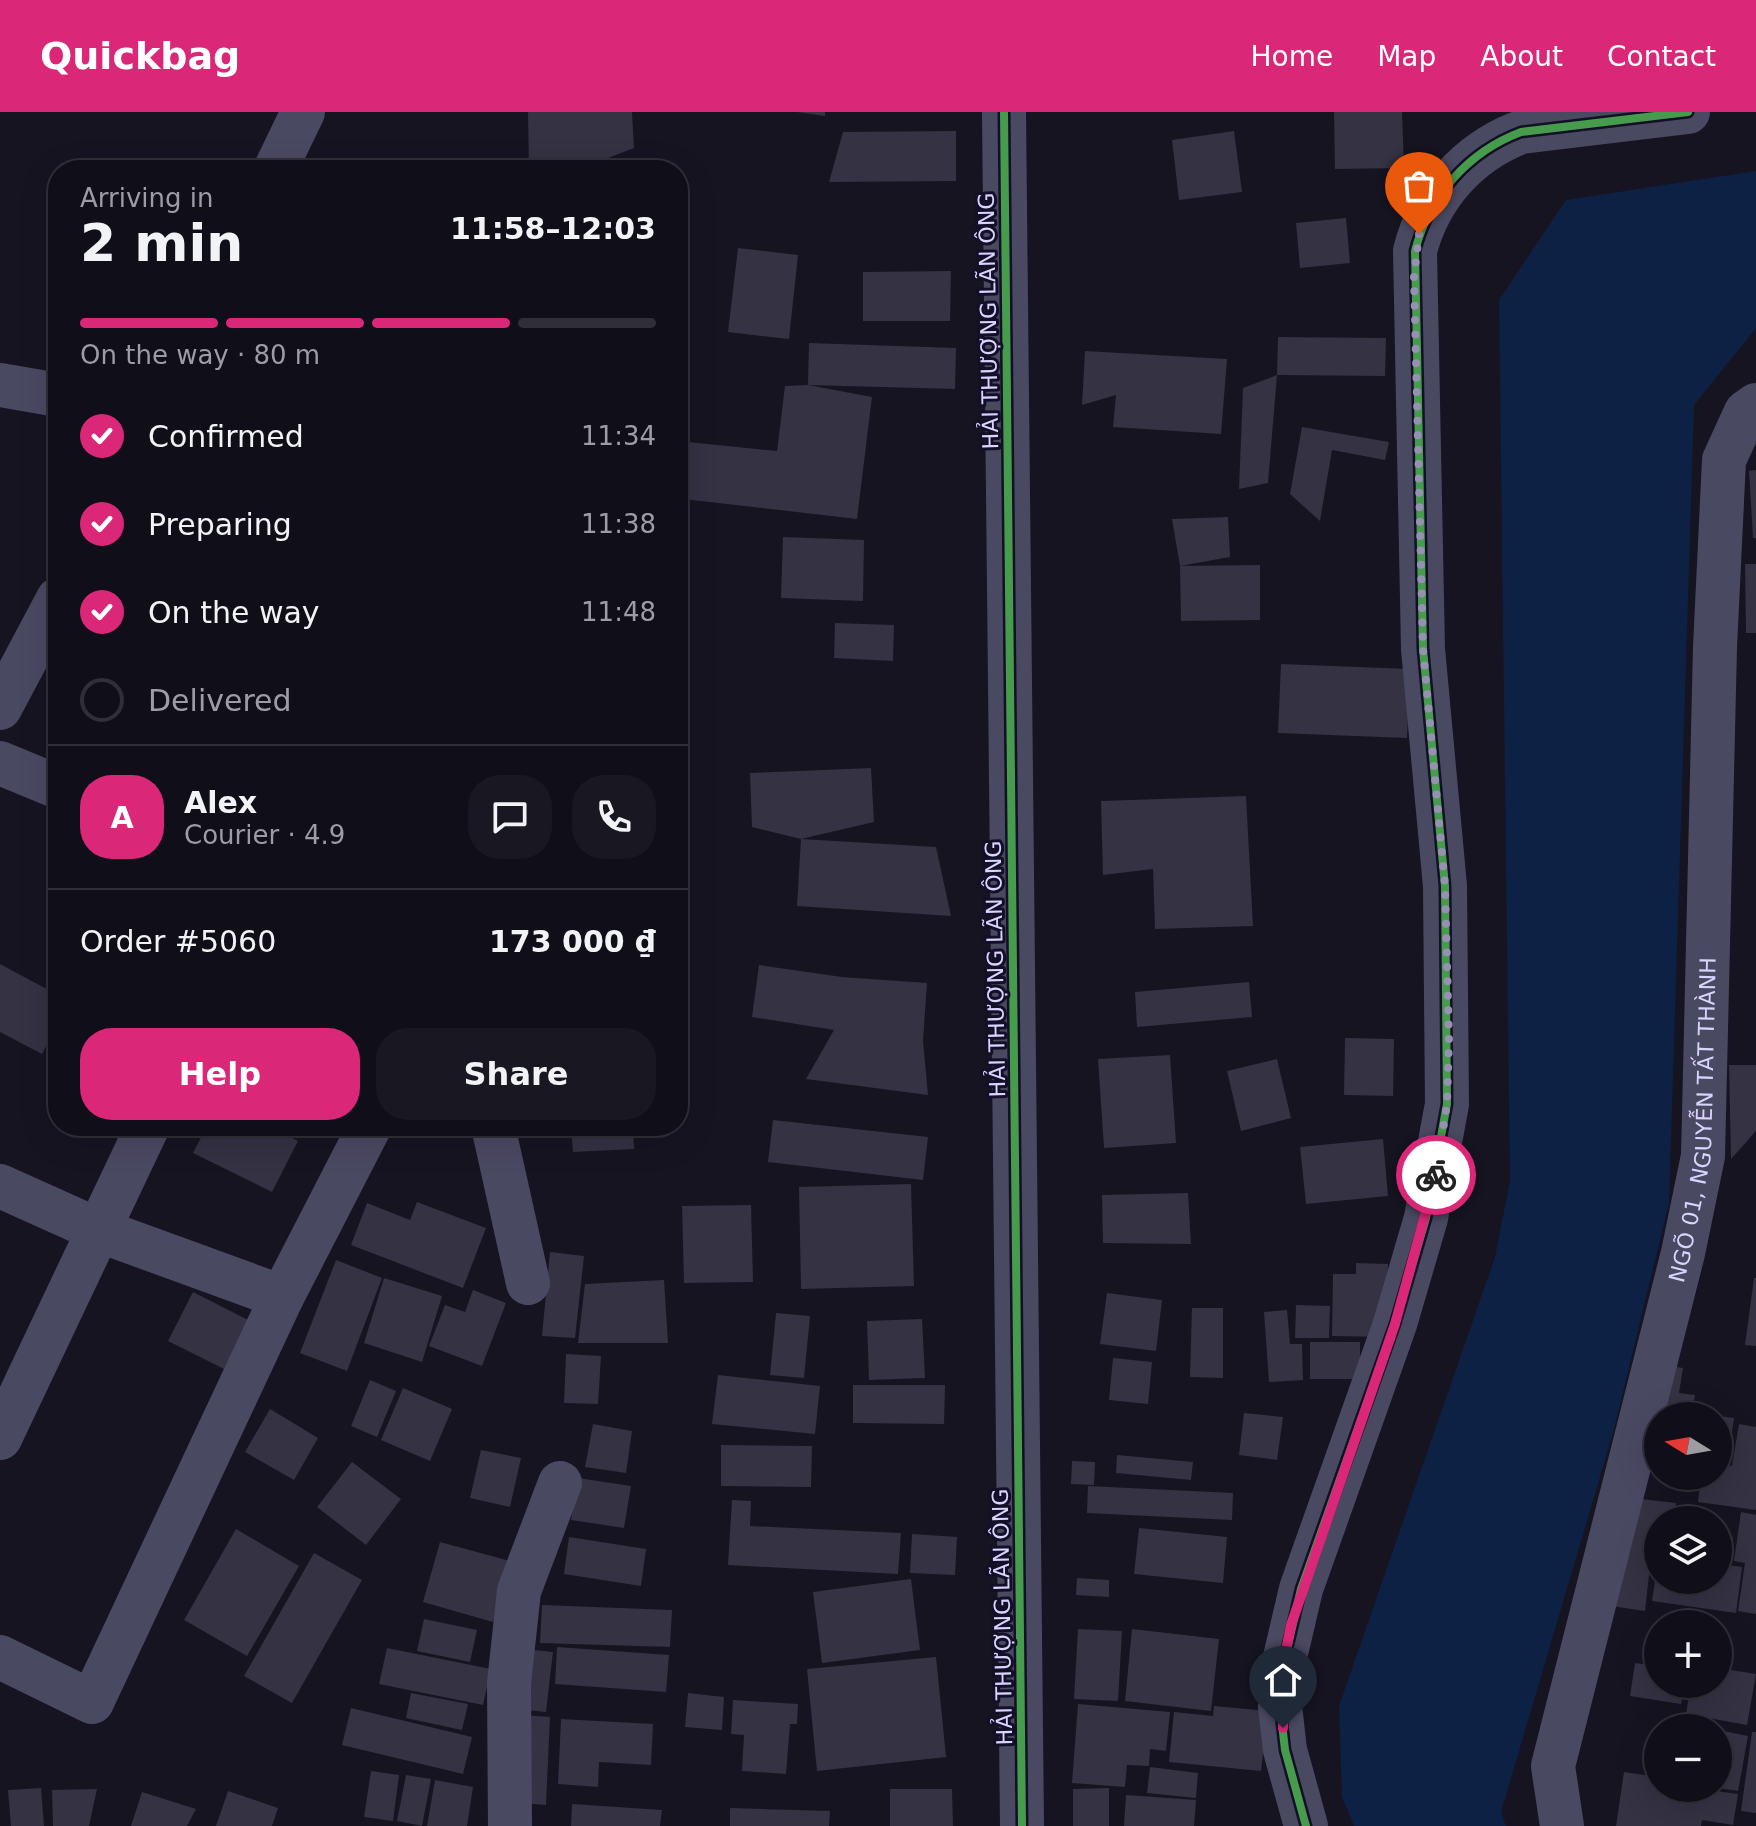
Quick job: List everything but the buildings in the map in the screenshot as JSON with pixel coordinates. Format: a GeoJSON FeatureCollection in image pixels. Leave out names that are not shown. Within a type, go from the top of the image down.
{"type":"FeatureCollection","features":[{"type":"Feature","properties":{"kind":"street"},"geometry":{"type":"LineString","coordinates":[[280,160],[303,112]]}},
{"type":"Feature","properties":{"kind":"street","name":"HẢI THƯỢNG LÃN ÔNG"},"geometry":{"type":"LineString","coordinates":[[1004,112],[1022,1826]]}},
{"type":"Feature","properties":{"kind":"street"},"geometry":{"type":"LineString","coordinates":[[1306,1826],[1285,1750],[1280,1706],[1283,1666],[1301,1589],[1409,1278],[1426,1218],[1447,1104],[1445,886],[1423,649],[1415,251],[1431,206],[1448,184],[1485,149],[1502,139],[1521,132],[1688,112]]}},
{"type":"Feature","properties":{"kind":"street"},"geometry":{"type":"LineString","coordinates":[[0,385],[48,393]]}},
{"type":"Feature","properties":{"kind":"street","name":"NGÕ 01, NGUYỄN TẤT THÀNH"},"geometry":{"type":"LineString","coordinates":[[1562,1826],[1553,1766],[1683,1253],[1703,1156],[1715,647],[1724,460],[1746,412],[1756,405]]}},
{"type":"Feature","properties":{"kind":"street"},"geometry":{"type":"LineString","coordinates":[[0,708],[48,618]]}},
{"type":"Feature","properties":{"kind":"street"},"geometry":{"type":"LineString","coordinates":[[0,763],[48,783]]}},
{"type":"Feature","properties":{"kind":"street"},"geometry":{"type":"LineString","coordinates":[[0,1438],[143,1136]]}},
{"type":"Feature","properties":{"kind":"street"},"geometry":{"type":"LineString","coordinates":[[0,1657],[92,1702],[282,1297],[365,1136]]}},
{"type":"Feature","properties":{"kind":"street"},"geometry":{"type":"LineString","coordinates":[[495,1136],[528,1283]]}},
{"type":"Feature","properties":{"kind":"street"},"geometry":{"type":"LineString","coordinates":[[0,1186],[98,1230],[282,1297]]}},
{"type":"Feature","properties":{"kind":"street"},"geometry":{"type":"LineString","coordinates":[[510,1826],[509,1683],[519,1591],[560,1483]]}},
{"type":"Feature","properties":{"kind":"water"},"geometry":{"type":"Polygon","coordinates":[[[1756,171],[1756,328],[1694,405],[1669,1203],[1613,1433],[1501,1812],[1506,1826],[1354,1826],[1342,1796],[1339,1706],[1495,1257],[1510,1181],[1499,300],[1566,200],[1756,171]]]}},
{"type":"Feature","properties":{"kind":"cycle path"},"geometry":{"type":"LineString","coordinates":[[1004,112],[1022,1826]]}},
{"type":"Feature","properties":{"kind":"cycle path"},"geometry":{"type":"LineString","coordinates":[[1306,1826],[1285,1750],[1280,1706],[1283,1666],[1301,1589],[1395,1324],[1426,1218],[1447,1104],[1445,886],[1423,649],[1415,251],[1430,212],[1453,178],[1484,151],[1502,141],[1521,132],[1688,112]]}},
{"type":"Feature","properties":{"kind":"way so far"},"geometry":{"type":"LineString","coordinates":[[1419,234],[1414,277],[1423,649],[1445,886],[1449,1070],[1436,1175]]}},
{"type":"Feature","properties":{"kind":"route"},"geometry":{"type":"LineString","coordinates":[[1283,1728],[1280,1706],[1283,1666],[1291,1625],[1395,1324],[1436,1175]]}}]}
